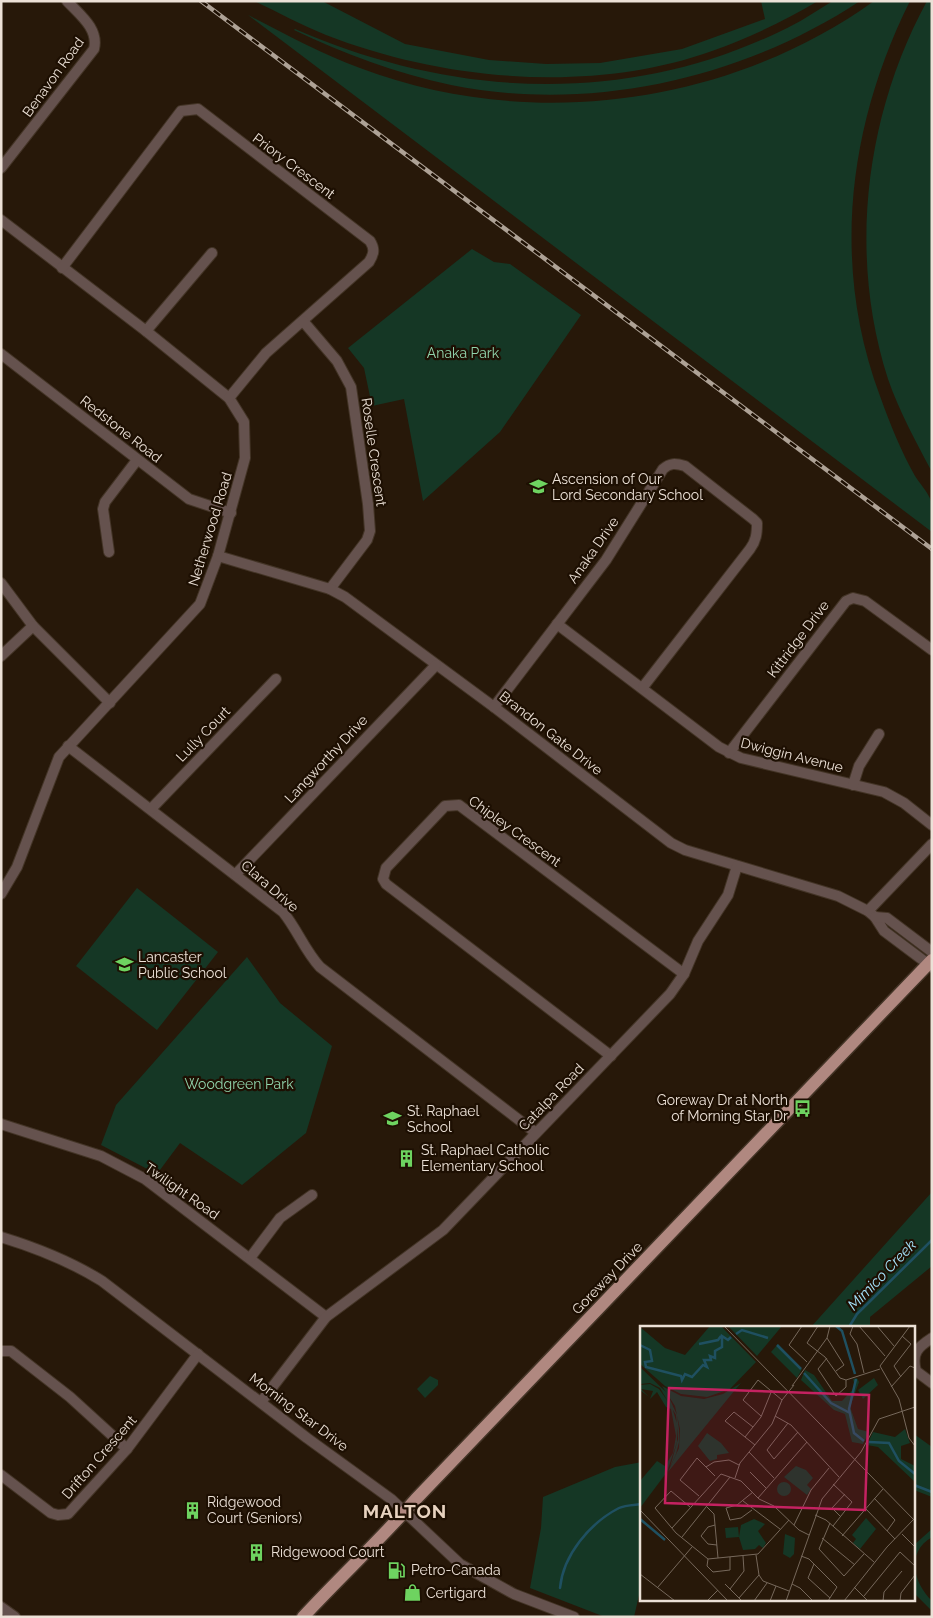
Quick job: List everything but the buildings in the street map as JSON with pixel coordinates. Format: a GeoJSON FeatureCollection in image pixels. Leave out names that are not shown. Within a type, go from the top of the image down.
{"type":"FeatureCollection","features":[{"type":"Feature","properties":{"kind":"main road","name":"Goreway Drive"},"geometry":{"type":"LineString","coordinates":[[303,1617],[931,961]]}},
{"type":"Feature","properties":{"kind":"street","name":"Benavon Road"},"geometry":{"type":"LineString","coordinates":[[1,168],[94,49],[96,41],[94,32],[68,1]]}},
{"type":"Feature","properties":{"kind":"street","name":"Priory Crescent"},"geometry":{"type":"LineString","coordinates":[[62,268],[181,111],[198,109],[370,241],[373,246],[373,255],[369,262],[266,353],[229,398]]}},
{"type":"Feature","properties":{"kind":"street","name":"Netherwood Road"},"geometry":{"type":"LineString","coordinates":[[1,220],[146,331],[229,398],[244,422],[246,439],[246,458],[231,513],[218,556],[200,604],[68,746],[53,770],[17,867],[1,894]]}},
{"type":"Feature","properties":{"kind":"street"},"geometry":{"type":"LineString","coordinates":[[146,331],[212,253]]}},
{"type":"Feature","properties":{"kind":"street","name":"Roselle Crescent"},"geometry":{"type":"LineString","coordinates":[[303,321],[337,361],[349,380],[368,504],[370,531],[367,540],[330,589]]}},
{"type":"Feature","properties":{"kind":"street","name":"Redstone Road"},"geometry":{"type":"LineString","coordinates":[[1,354],[189,500],[231,513]]}},
{"type":"Feature","properties":{"kind":"street"},"geometry":{"type":"LineString","coordinates":[[109,552],[103,509],[105,502],[137,460]]}},
{"type":"Feature","properties":{"kind":"street","name":"Anaka Drive"},"geometry":{"type":"LineString","coordinates":[[494,706],[606,560],[662,469],[670,464],[685,466],[753,519],[757,523],[757,531],[755,541],[750,549],[643,687]]}},
{"type":"Feature","properties":{"kind":"street","name":"Brandon Gate Drive"},"geometry":{"type":"LineString","coordinates":[[218,556],[330,589],[345,597],[494,706],[671,843],[685,850],[826,892],[872,914],[884,931],[931,961]]}},
{"type":"Feature","properties":{"kind":"street"},"geometry":{"type":"LineString","coordinates":[[1,584],[34,626],[110,703]]}},
{"type":"Feature","properties":{"kind":"street","name":"Kittridge Drive"},"geometry":{"type":"LineString","coordinates":[[729,752],[846,601],[853,598],[864,600],[932,650]]}},
{"type":"Feature","properties":{"kind":"street","name":"Dwiggin Avenue"},"geometry":{"type":"LineString","coordinates":[[557,624],[643,687],[719,747],[741,758],[879,790],[896,798],[932,825]]}},
{"type":"Feature","properties":{"kind":"street"},"geometry":{"type":"LineString","coordinates":[[1,656],[34,626]]}},
{"type":"Feature","properties":{"kind":"street","name":"Langworthy Drive"},"geometry":{"type":"LineString","coordinates":[[236,874],[436,665]]}},
{"type":"Feature","properties":{"kind":"street","name":"Lully Court"},"geometry":{"type":"LineString","coordinates":[[151,809],[276,679]]}},
{"type":"Feature","properties":{"kind":"street"},"geometry":{"type":"LineString","coordinates":[[853,785],[859,766],[879,734]]}},
{"type":"Feature","properties":{"kind":"street","name":"Clara Drive"},"geometry":{"type":"LineString","coordinates":[[68,746],[283,912],[293,924],[313,960],[320,967],[536,1133]]}},
{"type":"Feature","properties":{"kind":"street","name":"Chipley Crescent"},"geometry":{"type":"LineString","coordinates":[[611,1056],[386,884],[382,879],[386,868],[445,806],[459,805],[684,974]]}},
{"type":"Feature","properties":{"kind":"street"},"geometry":{"type":"LineString","coordinates":[[872,914],[932,844]]}},
{"type":"Feature","properties":{"kind":"street","name":"Catalpa Road"},"geometry":{"type":"LineString","coordinates":[[261,1402],[326,1317],[346,1300],[443,1230],[670,994],[684,974],[698,941],[728,895],[737,866]]}},
{"type":"Feature","properties":{"kind":"street","name":"Twilight Road"},"geometry":{"type":"LineString","coordinates":[[1,1124],[101,1156],[145,1179],[326,1317]]}},
{"type":"Feature","properties":{"kind":"street"},"geometry":{"type":"LineString","coordinates":[[250,1258],[280,1218],[312,1195]]}},
{"type":"Feature","properties":{"kind":"street","name":"Morning Star Drive"},"geometry":{"type":"LineString","coordinates":[[1,1237],[32,1246],[77,1265],[405,1511],[450,1554],[473,1572],[514,1594],[574,1617]]}},
{"type":"Feature","properties":{"kind":"street"},"geometry":{"type":"LineString","coordinates":[[916,1351],[917,1348],[932,1338]]}},
{"type":"Feature","properties":{"kind":"street"},"geometry":{"type":"LineString","coordinates":[[1,1351],[11,1351],[41,1374],[70,1397],[127,1449]]}},
{"type":"Feature","properties":{"kind":"street","name":"Drifton Crescent"},"geometry":{"type":"LineString","coordinates":[[1,1475],[51,1513],[68,1514],[127,1449],[198,1354]]}},
{"type":"Feature","properties":{"kind":"street"},"geometry":{"type":"LineString","coordinates":[[916,1371],[932,1383]]}},
{"type":"Feature","properties":{"kind":"street"},"geometry":{"type":"LineString","coordinates":[[1,1606],[15,1617]]}},
{"type":"Feature","properties":{"kind":"green space"},"geometry":{"type":"Polygon","coordinates":[[[254,1],[322,1],[405,44],[489,60],[546,64],[600,63],[682,49],[765,19],[761,1],[818,1],[739,41],[666,65],[618,73],[568,77],[468,72],[419,63],[372,51],[326,35],[254,1]]]}},
{"type":"Feature","properties":{"kind":"green space"},"geometry":{"type":"Polygon","coordinates":[[[833,1],[860,1],[814,28],[766,51],[715,69],[663,83],[610,91],[557,95],[504,93],[451,85],[410,75],[332,47],[294,30],[354,52],[415,69],[476,80],[538,84],[599,82],[661,72],[721,56],[788,28],[833,1]]]}},
{"type":"Feature","properties":{"kind":"green space"},"geometry":{"type":"Polygon","coordinates":[[[874,1],[910,1],[889,48],[872,97],[860,146],[853,196],[852,246],[855,296],[865,347],[880,396],[905,457],[931,501],[932,532],[248,15],[303,43],[360,68],[425,88],[491,99],[558,103],[626,98],[692,85],[756,65],[817,37],[874,1]]]}},
{"type":"Feature","properties":{"kind":"green space"},"geometry":{"type":"Polygon","coordinates":[[[927,1],[932,1],[932,472],[903,415],[888,379],[876,332],[868,284],[866,235],[869,186],[877,138],[889,91],[906,45],[927,1]]]}},
{"type":"Feature","properties":{"kind":"green space","name":"Anaka Park"},"geometry":{"type":"Polygon","coordinates":[[[472,249],[494,262],[510,264],[581,315],[500,432],[423,501],[404,399],[372,406],[364,368],[348,348],[472,249]]]}},
{"type":"Feature","properties":{"kind":"green space"},"geometry":{"type":"Polygon","coordinates":[[[137,888],[218,952],[157,1030],[76,966],[137,888]]]}},
{"type":"Feature","properties":{"kind":"green space","name":"Woodgreen Park"},"geometry":{"type":"Polygon","coordinates":[[[247,957],[280,1003],[332,1046],[306,1133],[242,1185],[180,1143],[157,1174],[101,1145],[116,1105],[247,957]]]}},
{"type":"Feature","properties":{"kind":"green space"},"geometry":{"type":"Polygon","coordinates":[[[932,1192],[932,1266],[870,1317],[870,1326],[812,1326],[932,1192]]]}},
{"type":"Feature","properties":{"kind":"green space"},"geometry":{"type":"Polygon","coordinates":[[[430,1376],[438,1380],[438,1385],[425,1398],[417,1389],[430,1376]]]}},
{"type":"Feature","properties":{"kind":"green space"},"geometry":{"type":"Polygon","coordinates":[[[916,1435],[932,1447],[932,1497],[916,1491],[916,1435]]]}},
{"type":"Feature","properties":{"kind":"green space"},"geometry":{"type":"Polygon","coordinates":[[[640,1462],[640,1591],[634,1617],[605,1617],[530,1588],[541,1528],[543,1497],[615,1467],[640,1462]]]}},
{"type":"Feature","properties":{"kind":"green space"},"geometry":{"type":"Polygon","coordinates":[[[932,1529],[932,1537],[918,1551],[916,1557],[916,1543],[932,1529]]]}},
{"type":"Feature","properties":{"kind":"green space"},"geometry":{"type":"Polygon","coordinates":[[[916,1572],[921,1586],[932,1601],[932,1611],[916,1595],[916,1572]]]}},
{"type":"Feature","properties":{"kind":"waterway","name":"Mimico Creek"},"geometry":{"type":"LineString","coordinates":[[850,1326],[857,1314],[932,1240]]}},
{"type":"Feature","properties":{"kind":"waterway"},"geometry":{"type":"LineString","coordinates":[[916,1486],[932,1492]]}},
{"type":"Feature","properties":{"kind":"waterway","name":"Mimico Creek"},"geometry":{"type":"LineString","coordinates":[[560,1588],[566,1564],[572,1552],[588,1531],[608,1514],[619,1508],[640,1504]]}},
{"type":"Feature","properties":{"kind":"railway"},"geometry":{"type":"LineString","coordinates":[[201,1],[932,549]]}},
{"type":"Feature","properties":{"kind":"place","name":"Ascension of Our Lord Secondary School"},"geometry":{"type":"Point","coordinates":[538,487]}},
{"type":"Feature","properties":{"kind":"place","name":"Lancaster Public School"},"geometry":{"type":"Point","coordinates":[124,965]}},
{"type":"Feature","properties":{"kind":"place","name":"Goreway Dr at North of Morning Star Dr"},"geometry":{"type":"Point","coordinates":[802,1108]}},
{"type":"Feature","properties":{"kind":"place","name":"St. Raphael School"},"geometry":{"type":"Point","coordinates":[393,1119]}},
{"type":"Feature","properties":{"kind":"place","name":"St. Raphael Catholic Elementary School"},"geometry":{"type":"Point","coordinates":[407,1158]}},
{"type":"Feature","properties":{"kind":"place","name":"Ridgewood Court (Seniors)"},"geometry":{"type":"Point","coordinates":[193,1510]}},
{"type":"Feature","properties":{"kind":"place","name":"Ridgewood Court"},"geometry":{"type":"Point","coordinates":[257,1552]}},
{"type":"Feature","properties":{"kind":"place","name":"Petro-Canada"},"geometry":{"type":"Point","coordinates":[397,1570]}},
{"type":"Feature","properties":{"kind":"place","name":"Certigard"},"geometry":{"type":"Point","coordinates":[412,1593]}},
{"type":"Feature","properties":{"kind":"district","name":"MALTON"},"geometry":{"type":"Point","coordinates":[405,1511]}}]}
